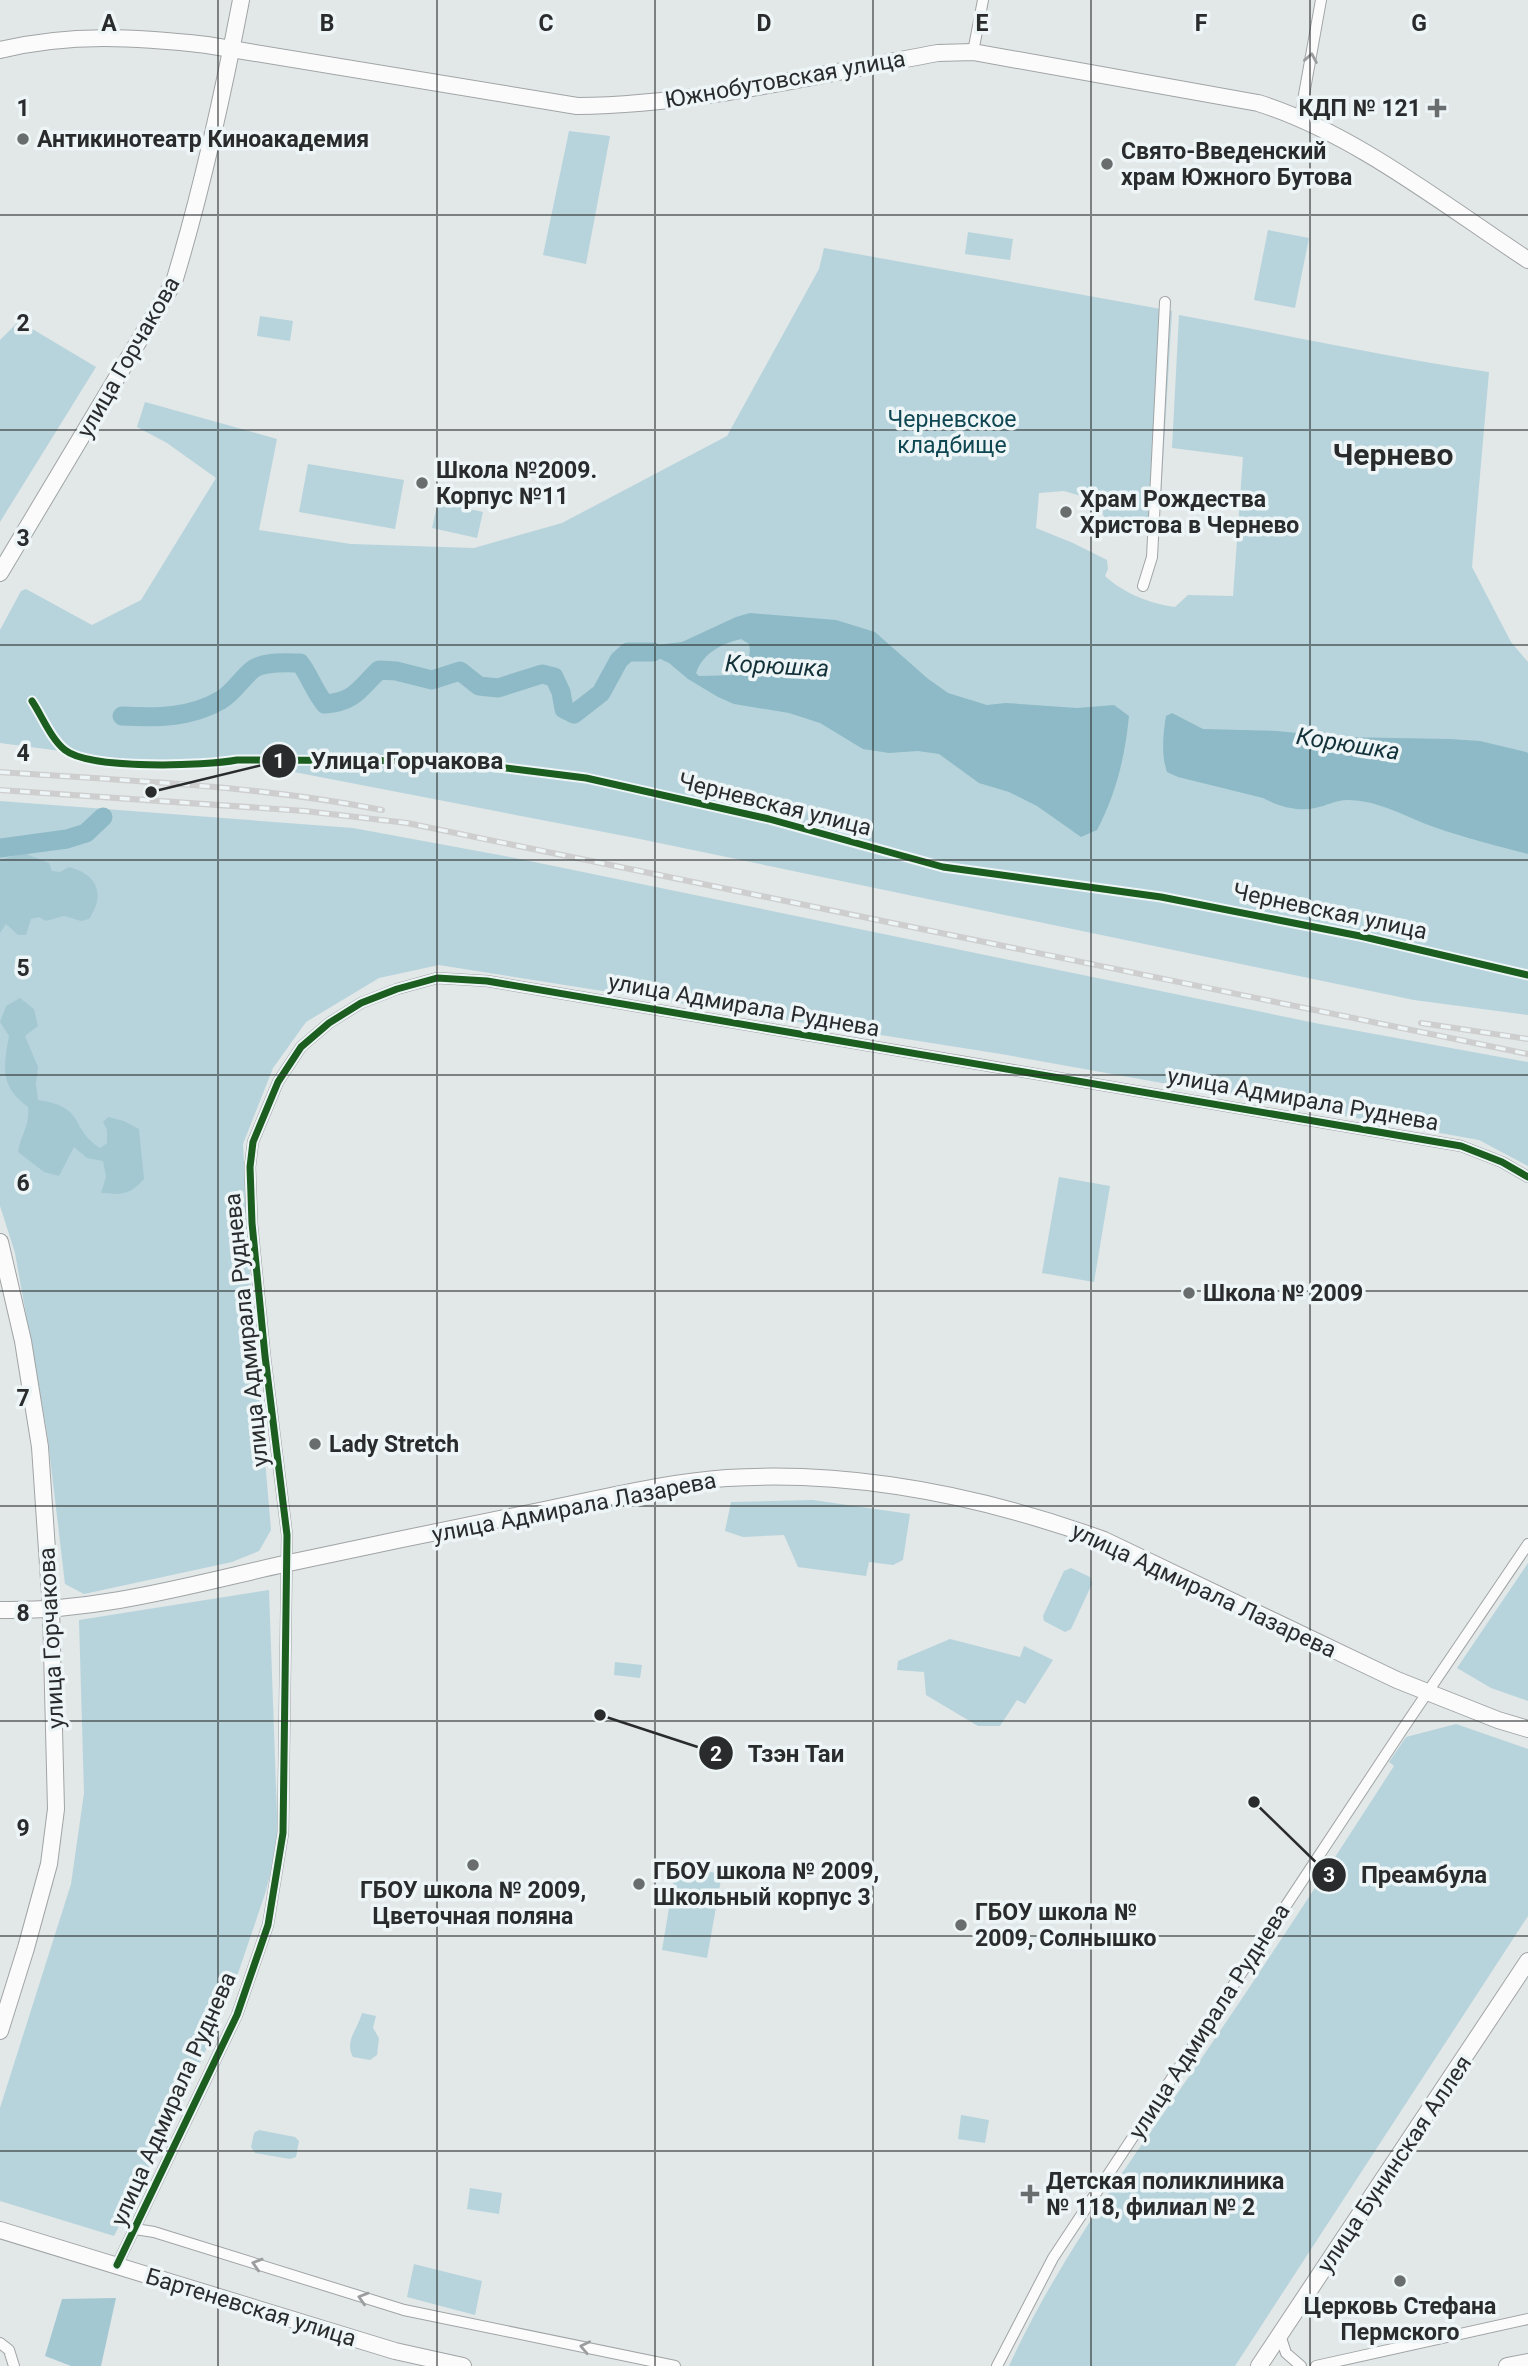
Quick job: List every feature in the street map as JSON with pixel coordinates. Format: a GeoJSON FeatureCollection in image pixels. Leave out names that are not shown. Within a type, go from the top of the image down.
{"type":"FeatureCollection","features":[{"type":"Feature","properties":{"kind":"street","name":"улица Горчакова"},"geometry":{"type":"LineString","coordinates":[[0,573],[174,282],[188,236],[241,0]]}},
{"type":"Feature","properties":{"kind":"street"},"geometry":{"type":"LineString","coordinates":[[973,52],[983,0]]}},
{"type":"Feature","properties":{"kind":"street"},"geometry":{"type":"LineString","coordinates":[[1300,117],[1321,0]]}},
{"type":"Feature","properties":{"kind":"street","name":"Южнобутовская улица"},"geometry":{"type":"LineString","coordinates":[[0,50],[36,41],[94,36],[162,40],[232,49],[577,106],[621,106],[703,96],[938,53],[973,52],[1258,103],[1300,117],[1378,161],[1528,260]]}},
{"type":"Feature","properties":{"kind":"street"},"geometry":{"type":"LineString","coordinates":[[1143,586],[1152,557],[1164,302]]}},
{"type":"Feature","properties":{"kind":"street","name":"улица Адмирала Руднева"},"geometry":{"type":"LineString","coordinates":[[117,2265],[237,2015],[268,1925],[283,1833],[286,1535],[252,1223],[250,1167],[252,1144],[278,1082],[302,1047],[329,1023],[360,1003],[397,989],[437,978],[461,978],[561,992],[1461,1146],[1502,1162],[1528,1177]]}},
{"type":"Feature","properties":{"kind":"street","name":"улица Горчакова"},"geometry":{"type":"LineString","coordinates":[[0,1242],[33,1392],[41,1458],[56,1741],[55,1833],[29,1936],[0,2031]]}},
{"type":"Feature","properties":{"kind":"street","name":"улица Адмирала Лазарева"},"geometry":{"type":"LineString","coordinates":[[0,1610],[78,1607],[151,1595],[580,1502],[690,1482],[740,1478],[868,1482],[922,1490],[1057,1523],[1104,1540],[1427,1692],[1528,1729]]}},
{"type":"Feature","properties":{"kind":"street","name":"улица Адмирала Руднева"},"geometry":{"type":"LineString","coordinates":[[996,2366],[1053,2258],[1427,1692],[1528,1544]]}},
{"type":"Feature","properties":{"kind":"street","name":"улица Бунинская Аллея"},"geometry":{"type":"LineString","coordinates":[[1259,2366],[1528,1961]]}},
{"type":"Feature","properties":{"kind":"street"},"geometry":{"type":"LineString","coordinates":[[135,2229],[154,2232],[404,2310],[675,2366]]}},
{"type":"Feature","properties":{"kind":"street","name":"Бартеневская улица"},"geometry":{"type":"LineString","coordinates":[[0,2230],[396,2351],[463,2366]]}},
{"type":"Feature","properties":{"kind":"street"},"geometry":{"type":"LineString","coordinates":[[1316,2366],[1528,2319]]}},
{"type":"Feature","properties":{"kind":"street"},"geometry":{"type":"LineString","coordinates":[[1275,2366],[1282,2333]]}},
{"type":"Feature","properties":{"kind":"street"},"geometry":{"type":"LineString","coordinates":[[1282,2333],[1286,2353],[1301,2366]]}},
{"type":"Feature","properties":{"kind":"street"},"geometry":{"type":"LineString","coordinates":[[0,2343],[9,2350],[14,2366]]}},
{"type":"Feature","properties":{"kind":"street"},"geometry":{"type":"LineString","coordinates":[[1507,2366],[1528,2361]]}},
{"type":"Feature","properties":{"kind":"green space"},"geometry":{"type":"Polygon","coordinates":[[[569,131],[610,136],[586,264],[543,255],[569,131]]]}},
{"type":"Feature","properties":{"kind":"green space"},"geometry":{"type":"Polygon","coordinates":[[[1268,230],[1309,238],[1295,308],[1254,300],[1268,230]]]}},
{"type":"Feature","properties":{"kind":"green space"},"geometry":{"type":"Polygon","coordinates":[[[968,232],[1013,239],[1010,260],[965,254],[968,232]]]}},
{"type":"Feature","properties":{"kind":"green space","name":"Черневское кладбище"},"geometry":{"type":"Polygon","coordinates":[[[824,248],[1172,311],[1159,529],[1104,517],[1098,501],[1064,491],[1039,493],[1036,528],[1107,560],[1108,569],[1105,576],[1112,582],[1138,597],[1166,606],[1175,607],[1188,595],[1233,596],[1243,457],[1172,448],[1179,315],[1489,372],[1472,567],[1511,642],[1528,662],[1528,1015],[1414,1000],[635,838],[263,766],[214,761],[122,759],[0,743],[0,630],[21,591],[26,589],[92,625],[141,600],[216,478],[167,443],[137,427],[145,402],[277,439],[259,530],[351,544],[474,548],[562,523],[727,436],[819,269],[824,248]]]}},
{"type":"Feature","properties":{"kind":"green space"},"geometry":{"type":"Polygon","coordinates":[[[260,316],[293,321],[290,341],[257,336],[260,316]]]}},
{"type":"Feature","properties":{"kind":"green space"},"geometry":{"type":"Polygon","coordinates":[[[19,321],[96,367],[0,522],[0,340],[19,321]]]}},
{"type":"Feature","properties":{"kind":"green space"},"geometry":{"type":"Polygon","coordinates":[[[308,464],[404,480],[395,529],[299,512],[308,464]]]}},
{"type":"Feature","properties":{"kind":"green space"},"geometry":{"type":"Polygon","coordinates":[[[438,502],[483,512],[477,538],[432,528],[438,502]]]}},
{"type":"Feature","properties":{"kind":"green space"},"geometry":{"type":"Polygon","coordinates":[[[0,801],[353,828],[510,857],[1320,1024],[1528,1062],[1528,1166],[1479,1140],[1001,1054],[439,965],[379,978],[306,1022],[273,1068],[243,1144],[252,1307],[271,1530],[259,1551],[232,1562],[84,1594],[65,1584],[47,1432],[15,1253],[0,1206],[0,801]]]}},
{"type":"Feature","properties":{"kind":"green space"},"geometry":{"type":"Polygon","coordinates":[[[1059,1177],[1110,1186],[1094,1282],[1042,1273],[1059,1177]]]}},
{"type":"Feature","properties":{"kind":"green space"},"geometry":{"type":"Polygon","coordinates":[[[813,1500],[910,1514],[903,1560],[893,1565],[869,1562],[866,1576],[798,1567],[784,1535],[743,1537],[725,1531],[731,1502],[813,1500]]]}},
{"type":"Feature","properties":{"kind":"green space"},"geometry":{"type":"Polygon","coordinates":[[[1528,1563],[1528,1701],[1491,1688],[1457,1668],[1528,1563]]]}},
{"type":"Feature","properties":{"kind":"green space"},"geometry":{"type":"Polygon","coordinates":[[[1071,1568],[1090,1577],[1092,1584],[1071,1629],[1065,1632],[1044,1621],[1043,1616],[1064,1571],[1071,1568]]]}},
{"type":"Feature","properties":{"kind":"green space"},"geometry":{"type":"Polygon","coordinates":[[[269,1590],[278,1844],[265,1894],[233,1988],[183,2102],[114,2236],[0,2201],[0,2108],[71,1884],[84,1793],[79,1620],[269,1590]]]}},
{"type":"Feature","properties":{"kind":"green space"},"geometry":{"type":"Polygon","coordinates":[[[950,1639],[1020,1657],[1024,1646],[1053,1660],[1025,1704],[1017,1700],[1000,1726],[978,1726],[926,1695],[924,1672],[897,1670],[898,1661],[950,1639]]]}},
{"type":"Feature","properties":{"kind":"green space"},"geometry":{"type":"Polygon","coordinates":[[[615,1662],[642,1665],[640,1678],[614,1675],[615,1662]]]}},
{"type":"Feature","properties":{"kind":"green space"},"geometry":{"type":"Polygon","coordinates":[[[1456,1724],[1528,1749],[1528,1916],[1235,2366],[1009,2366],[1050,2286],[1073,2248],[1322,1877],[1394,1766],[1389,1762],[1406,1737],[1456,1724]]]}},
{"type":"Feature","properties":{"kind":"green space"},"geometry":{"type":"Polygon","coordinates":[[[676,1866],[722,1874],[707,1958],[662,1950],[676,1866]]]}},
{"type":"Feature","properties":{"kind":"green space"},"geometry":{"type":"Polygon","coordinates":[[[362,2013],[376,2016],[373,2028],[379,2038],[377,2055],[370,2060],[353,2057],[350,2046],[362,2013]]]}},
{"type":"Feature","properties":{"kind":"green space"},"geometry":{"type":"Polygon","coordinates":[[[961,2115],[989,2120],[985,2143],[958,2139],[961,2115]]]}},
{"type":"Feature","properties":{"kind":"green space"},"geometry":{"type":"Polygon","coordinates":[[[259,2130],[295,2137],[299,2141],[296,2157],[290,2159],[255,2153],[251,2147],[254,2133],[259,2130]]]}},
{"type":"Feature","properties":{"kind":"green space"},"geometry":{"type":"Polygon","coordinates":[[[470,2188],[502,2193],[499,2214],[467,2209],[470,2188]]]}},
{"type":"Feature","properties":{"kind":"green space"},"geometry":{"type":"Polygon","coordinates":[[[414,2264],[482,2281],[475,2315],[407,2297],[414,2264]]]}},
{"type":"Feature","properties":{"kind":"shaded area"},"geometry":{"type":"Polygon","coordinates":[[[24,853],[49,863],[52,871],[60,872],[69,867],[79,870],[92,880],[98,893],[89,919],[81,921],[64,916],[46,921],[39,917],[31,919],[26,935],[18,935],[6,924],[0,933],[0,860],[24,853]]]}},
{"type":"Feature","properties":{"kind":"shaded area"},"geometry":{"type":"Polygon","coordinates":[[[20,998],[34,1009],[38,1026],[25,1036],[38,1067],[38,1100],[53,1103],[71,1113],[84,1133],[100,1148],[107,1143],[107,1130],[103,1122],[108,1117],[139,1129],[144,1179],[130,1191],[120,1194],[101,1193],[106,1177],[103,1161],[87,1158],[74,1147],[59,1176],[44,1172],[18,1152],[28,1120],[28,1107],[12,1092],[8,1084],[5,1067],[9,1036],[0,1022],[6,1006],[20,998]]]}},
{"type":"Feature","properties":{"kind":"shaded area"},"geometry":{"type":"Polygon","coordinates":[[[116,2298],[101,2366],[71,2366],[45,2356],[62,2299],[116,2298]]]}},
{"type":"Feature","properties":{"kind":"water"},"geometry":{"type":"Polygon","coordinates":[[[750,613],[836,620],[875,632],[948,693],[987,705],[1006,703],[1077,708],[1114,705],[1129,716],[1127,731],[1114,789],[1097,830],[1081,837],[1037,806],[1009,792],[979,783],[939,754],[918,751],[889,753],[863,749],[820,723],[789,713],[734,704],[688,679],[669,663],[652,655],[628,652],[629,648],[682,642],[750,613]],[[741,639],[720,647],[703,660],[696,673],[699,676],[739,675],[748,660],[749,644],[741,639]]]}},
{"type":"Feature","properties":{"kind":"water"},"geometry":{"type":"Polygon","coordinates":[[[1172,713],[1203,729],[1277,731],[1339,737],[1480,741],[1526,752],[1528,854],[1446,831],[1370,803],[1343,800],[1315,808],[1295,809],[1263,798],[1178,777],[1167,772],[1164,759],[1166,716],[1172,713]]]}},
{"type":"Feature","properties":{"kind":"waterway","name":"Корюшка"},"geometry":{"type":"LineString","coordinates":[[122,716],[161,717],[197,710],[226,697],[257,667],[282,663],[300,663],[325,704],[350,697],[379,670],[396,671],[432,680],[460,671],[479,686],[498,688],[542,674],[554,677],[561,692],[564,709],[574,714],[601,693],[619,660],[628,652],[653,652]]}},
{"type":"Feature","properties":{"kind":"waterway","name":"Корюшка"},"geometry":{"type":"LineString","coordinates":[[0,848],[67,839],[86,833],[103,817]]}},
{"type":"Feature","properties":{"kind":"railway"},"geometry":{"type":"LineString","coordinates":[[0,772],[240,789],[382,810]]}},
{"type":"Feature","properties":{"kind":"railway"},"geometry":{"type":"LineString","coordinates":[[0,790],[305,811],[407,823],[1528,1054]]}},
{"type":"Feature","properties":{"kind":"railway"},"geometry":{"type":"LineString","coordinates":[[1421,1023],[1528,1039]]}},
{"type":"Feature","properties":{"kind":"cycle path","name":"Черневская улица"},"geometry":{"type":"LineString","coordinates":[[32,701],[51,734],[65,750],[98,761],[149,765],[237,760],[450,761],[586,778],[769,819],[943,867],[1161,897],[1360,936],[1528,975]]}},
{"type":"Feature","properties":{"kind":"cycle path"},"geometry":{"type":"LineString","coordinates":[[117,2265],[237,2015],[268,1925],[283,1833],[287,1535],[265,1356],[252,1223],[250,1167],[253,1142],[278,1082],[301,1047],[329,1023],[361,1003],[437,978],[487,981],[1461,1146],[1502,1162],[1528,1177]]}},
{"type":"Feature","properties":{"kind":"place","name":"КДП № 121"},"geometry":{"type":"Point","coordinates":[1437,108]}},
{"type":"Feature","properties":{"kind":"place","name":"Антикинотеатр Киноакадемия"},"geometry":{"type":"Point","coordinates":[23,139]}},
{"type":"Feature","properties":{"kind":"place","name":"Свято-Введенский храм Южного Бутова"},"geometry":{"type":"Point","coordinates":[1107,164]}},
{"type":"Feature","properties":{"kind":"place","name":"Школа №2009. Корпус №11"},"geometry":{"type":"Point","coordinates":[422,483]}},
{"type":"Feature","properties":{"kind":"place","name":"Храм Рождества Христова в Чернево"},"geometry":{"type":"Point","coordinates":[1066,512]}},
{"type":"Feature","properties":{"kind":"place","name":"Улица Горчакова"},"geometry":{"type":"Point","coordinates":[151,792]}},
{"type":"Feature","properties":{"kind":"place","name":"Школа № 2009"},"geometry":{"type":"Point","coordinates":[1189,1293]}},
{"type":"Feature","properties":{"kind":"place","name":"Lady Stretch"},"geometry":{"type":"Point","coordinates":[315,1444]}},
{"type":"Feature","properties":{"kind":"place","name":"Тзэн Таи"},"geometry":{"type":"Point","coordinates":[600,1715]}},
{"type":"Feature","properties":{"kind":"place","name":"Преамбула"},"geometry":{"type":"Point","coordinates":[1254,1802]}},
{"type":"Feature","properties":{"kind":"place","name":"ГБОУ школа № 2009, Цветочная поляна"},"geometry":{"type":"Point","coordinates":[473,1865]}},
{"type":"Feature","properties":{"kind":"place","name":"ГБОУ школа № 2009, Школьный корпус 3"},"geometry":{"type":"Point","coordinates":[639,1884]}},
{"type":"Feature","properties":{"kind":"place","name":"ГБОУ школа № 2009, Солнышко"},"geometry":{"type":"Point","coordinates":[961,1925]}},
{"type":"Feature","properties":{"kind":"place","name":"Детская поликлиника № 118, филиал № 2"},"geometry":{"type":"Point","coordinates":[1030,2194]}},
{"type":"Feature","properties":{"kind":"place","name":"Церковь Стефана Пермского"},"geometry":{"type":"Point","coordinates":[1400,2281]}},
{"type":"Feature","properties":{"kind":"district","name":"Чернево"},"geometry":{"type":"Point","coordinates":[1393,455]}}]}
